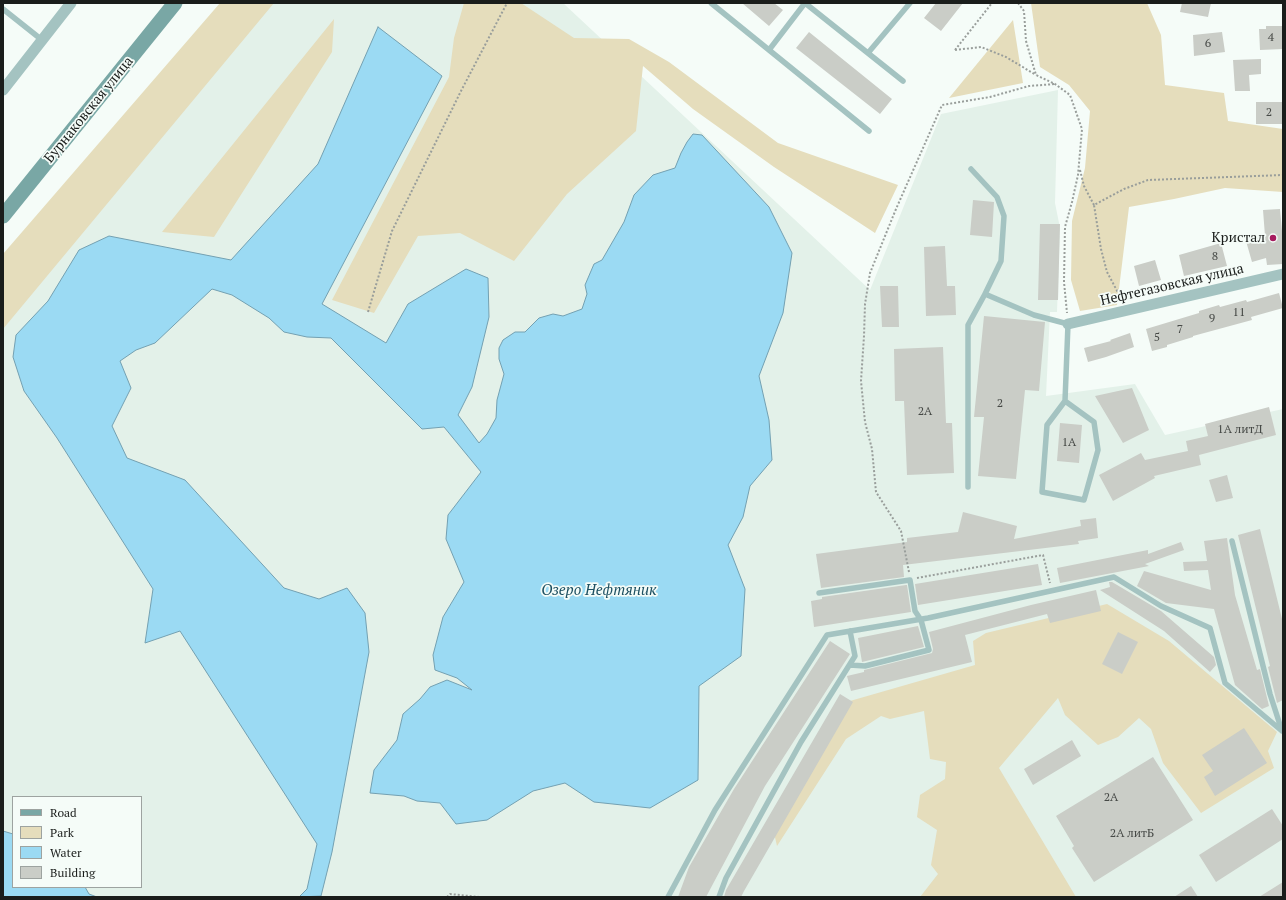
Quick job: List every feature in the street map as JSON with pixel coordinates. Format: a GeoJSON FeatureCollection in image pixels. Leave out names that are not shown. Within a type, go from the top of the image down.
{"type":"FeatureCollection","features":[{"type":"Feature","properties":{"kind":"main road","name":"Бурнаковская улица"},"geometry":{"type":"LineString","coordinates":[[3,216],[175,3]]}},
{"type":"Feature","properties":{"kind":"street"},"geometry":{"type":"LineString","coordinates":[[3,90],[71,3]]}},
{"type":"Feature","properties":{"kind":"street","name":"Нефтегазовская улица"},"geometry":{"type":"LineString","coordinates":[[1068,324],[1283,274]]}},
{"type":"Feature","properties":{"kind":"lane"},"geometry":{"type":"LineString","coordinates":[[711,3],[869,131]]}},
{"type":"Feature","properties":{"kind":"lane"},"geometry":{"type":"LineString","coordinates":[[769,50],[805,3],[903,81]]}},
{"type":"Feature","properties":{"kind":"lane"},"geometry":{"type":"LineString","coordinates":[[868,53],[910,3]]}},
{"type":"Feature","properties":{"kind":"lane"},"geometry":{"type":"LineString","coordinates":[[3,9],[42,40]]}},
{"type":"Feature","properties":{"kind":"lane"},"geometry":{"type":"LineString","coordinates":[[968,487],[968,325],[1001,261],[1004,216],[997,197],[971,169]]}},
{"type":"Feature","properties":{"kind":"lane"},"geometry":{"type":"LineString","coordinates":[[985,294],[1034,315],[1068,324],[1065,401],[1047,425],[1042,492],[1084,500],[1098,450],[1094,422],[1065,401]]}},
{"type":"Feature","properties":{"kind":"lane"},"geometry":{"type":"LineString","coordinates":[[1232,541],[1270,694],[1282,732]]}},
{"type":"Feature","properties":{"kind":"lane"},"geometry":{"type":"LineString","coordinates":[[668,897],[715,810],[826,635],[921,620],[1114,577],[1161,606],[1210,628],[1225,683],[1282,732]]}},
{"type":"Feature","properties":{"kind":"lane"},"geometry":{"type":"LineString","coordinates":[[819,593],[910,580],[916,612],[921,620],[929,650],[865,666],[850,666]]}},
{"type":"Feature","properties":{"kind":"lane"},"geometry":{"type":"LineString","coordinates":[[719,897],[726,878],[801,742],[856,656],[850,631]]}},
{"type":"Feature","properties":{"kind":"path"},"geometry":{"type":"LineString","coordinates":[[368,312],[392,231],[461,91],[507,3]]}},
{"type":"Feature","properties":{"kind":"path"},"geometry":{"type":"LineString","coordinates":[[992,3],[955,50],[981,47],[1006,57],[1036,75],[1055,84],[1070,95],[1082,129],[1078,175],[1065,227],[1064,282],[1068,324]]}},
{"type":"Feature","properties":{"kind":"path"},"geometry":{"type":"LineString","coordinates":[[1018,3],[1024,11],[1026,41],[1036,75]]}},
{"type":"Feature","properties":{"kind":"path"},"geometry":{"type":"LineString","coordinates":[[1051,591],[1043,555],[910,580],[901,531],[876,492],[872,448],[865,422],[862,381],[865,304],[870,272],[942,105],[990,97],[1030,86],[1055,84]]}},
{"type":"Feature","properties":{"kind":"path"},"geometry":{"type":"LineString","coordinates":[[1079,167],[1084,186],[1094,205],[1101,249],[1107,272],[1128,310]]}},
{"type":"Feature","properties":{"kind":"path"},"geometry":{"type":"LineString","coordinates":[[1094,205],[1124,189],[1148,180],[1283,175]]}},
{"type":"Feature","properties":{"kind":"path"},"geometry":{"type":"LineString","coordinates":[[447,897],[450,894],[479,897]]}},
{"type":"Feature","properties":{"kind":"shaded area"},"geometry":{"type":"Polygon","coordinates":[[[235,3],[563,3],[870,290],[941,114],[1058,90],[1055,203],[1060,228],[1057,312],[1050,312],[1046,396],[1135,384],[1165,435],[1283,409],[1283,897],[3,897],[3,291],[235,3]]]}},
{"type":"Feature","properties":{"kind":"green space"},"geometry":{"type":"Polygon","coordinates":[[[220,3],[274,3],[3,329],[3,254],[220,3]]]}},
{"type":"Feature","properties":{"kind":"green space"},"geometry":{"type":"Polygon","coordinates":[[[464,3],[521,3],[574,38],[629,39],[669,62],[778,143],[898,185],[875,233],[774,167],[693,109],[643,66],[636,131],[567,194],[514,261],[460,233],[418,236],[374,313],[332,300],[449,77],[454,38],[464,3]]]}},
{"type":"Feature","properties":{"kind":"green space"},"geometry":{"type":"Polygon","coordinates":[[[1031,3],[1147,3],[1161,35],[1165,85],[1224,93],[1228,121],[1283,129],[1283,192],[1225,188],[1129,207],[1117,305],[1080,311],[1071,280],[1072,221],[1085,168],[1090,111],[1069,85],[1040,67],[1031,3]]]}},
{"type":"Feature","properties":{"kind":"green space"},"geometry":{"type":"Polygon","coordinates":[[[334,19],[332,52],[214,237],[162,232],[334,19]]]}},
{"type":"Feature","properties":{"kind":"green space"},"geometry":{"type":"Polygon","coordinates":[[[1013,20],[1023,83],[949,98],[1013,20]]]}},
{"type":"Feature","properties":{"kind":"green space"},"geometry":{"type":"Polygon","coordinates":[[[1107,604],[1169,641],[1277,732],[1268,751],[1274,768],[1201,813],[1163,763],[1151,729],[1139,718],[1118,737],[1098,745],[1065,715],[1058,698],[999,768],[1076,897],[920,897],[938,874],[931,865],[937,830],[917,817],[920,795],[945,779],[946,762],[930,759],[924,711],[890,719],[881,716],[846,739],[777,846],[772,824],[843,703],[975,665],[973,641],[986,633],[1107,604]]]}},
{"type":"Feature","properties":{"kind":"water","name":"Озеро Нефтяник"},"geometry":{"type":"Polygon","coordinates":[[[378,27],[442,76],[322,304],[386,343],[408,304],[466,269],[488,278],[489,317],[472,387],[458,415],[479,443],[487,434],[496,418],[497,400],[504,374],[499,359],[499,348],[503,340],[515,332],[525,332],[539,318],[553,314],[563,316],[582,309],[587,294],[585,285],[594,264],[602,260],[624,222],[634,195],[653,175],[675,168],[681,153],[693,134],[702,135],[769,207],[792,253],[783,313],[759,376],[769,420],[772,460],[750,486],[743,517],[728,545],[745,589],[741,656],[699,686],[698,780],[650,808],[594,802],[565,783],[533,791],[487,820],[456,824],[440,803],[417,801],[404,796],[370,793],[374,770],[397,740],[403,714],[420,699],[430,687],[447,680],[472,690],[457,678],[435,670],[433,655],[443,617],[464,582],[446,539],[448,515],[481,472],[444,427],[422,429],[331,338],[307,337],[284,332],[269,318],[232,295],[212,289],[155,343],[136,350],[120,361],[131,388],[112,426],[127,458],[185,480],[284,588],[319,599],[347,588],[365,613],[369,652],[332,852],[321,896],[299,897],[307,889],[317,844],[180,631],[145,643],[153,589],[57,438],[24,391],[13,357],[16,335],[48,301],[79,250],[109,236],[231,260],[318,164],[378,27]]]}},
{"type":"Feature","properties":{"kind":"water"},"geometry":{"type":"Polygon","coordinates":[[[3,831],[12,834],[12,888],[86,888],[89,894],[97,897],[3,897],[3,831]]]}},
{"type":"Feature","properties":{"kind":"building"},"geometry":{"type":"Polygon","coordinates":[[[742,3],[774,3],[783,10],[769,26],[742,3]]]}},
{"type":"Feature","properties":{"kind":"building"},"geometry":{"type":"Polygon","coordinates":[[[936,3],[963,3],[941,31],[924,18],[936,3]]]}},
{"type":"Feature","properties":{"kind":"building"},"geometry":{"type":"Polygon","coordinates":[[[1182,3],[1211,3],[1208,17],[1180,12],[1182,3]]]}},
{"type":"Feature","properties":{"kind":"building"},"geometry":{"type":"Polygon","coordinates":[[[1266,26],[1283,26],[1283,49],[1260,50],[1259,29],[1266,29],[1266,26]]]}},
{"type":"Feature","properties":{"kind":"building"},"geometry":{"type":"Polygon","coordinates":[[[809,32],[892,99],[880,114],[796,48],[809,32]]]}},
{"type":"Feature","properties":{"kind":"building"},"geometry":{"type":"Polygon","coordinates":[[[1222,32],[1225,52],[1194,56],[1193,35],[1222,32]]]}},
{"type":"Feature","properties":{"kind":"building"},"geometry":{"type":"Polygon","coordinates":[[[1261,59],[1261,74],[1249,75],[1250,91],[1235,91],[1233,60],[1261,59]]]}},
{"type":"Feature","properties":{"kind":"building"},"geometry":{"type":"Polygon","coordinates":[[[1256,102],[1283,102],[1283,124],[1256,124],[1256,102]]]}},
{"type":"Feature","properties":{"kind":"building"},"geometry":{"type":"Polygon","coordinates":[[[973,200],[994,202],[992,237],[970,235],[973,200]]]}},
{"type":"Feature","properties":{"kind":"building"},"geometry":{"type":"Polygon","coordinates":[[[1280,209],[1283,264],[1267,265],[1266,258],[1252,262],[1246,241],[1265,236],[1263,210],[1280,209]]]}},
{"type":"Feature","properties":{"kind":"building"},"geometry":{"type":"Polygon","coordinates":[[[1040,224],[1060,224],[1058,300],[1038,300],[1040,224]]]}},
{"type":"Feature","properties":{"kind":"building"},"geometry":{"type":"Polygon","coordinates":[[[1221,243],[1227,266],[1184,276],[1179,255],[1221,243]]]}},
{"type":"Feature","properties":{"kind":"building"},"geometry":{"type":"Polygon","coordinates":[[[945,246],[947,286],[955,286],[956,315],[926,316],[924,247],[945,246]]]}},
{"type":"Feature","properties":{"kind":"building"},"geometry":{"type":"Polygon","coordinates":[[[1155,260],[1161,280],[1139,286],[1134,266],[1155,260]]]}},
{"type":"Feature","properties":{"kind":"building"},"geometry":{"type":"Polygon","coordinates":[[[880,286],[898,286],[899,327],[882,327],[880,286]]]}},
{"type":"Feature","properties":{"kind":"building"},"geometry":{"type":"Polygon","coordinates":[[[1279,293],[1283,308],[1251,317],[1252,320],[1193,336],[1167,345],[1167,347],[1152,351],[1146,329],[1199,313],[1199,311],[1219,305],[1220,307],[1246,300],[1247,302],[1279,293]]]}},
{"type":"Feature","properties":{"kind":"building"},"geometry":{"type":"Polygon","coordinates":[[[984,316],[1045,322],[1039,391],[1025,390],[1016,479],[978,476],[984,417],[974,417],[984,316]]]}},
{"type":"Feature","properties":{"kind":"building"},"geometry":{"type":"Polygon","coordinates":[[[1130,333],[1134,347],[1088,362],[1084,348],[1111,341],[1110,340],[1130,333]]]}},
{"type":"Feature","properties":{"kind":"building"},"geometry":{"type":"Polygon","coordinates":[[[943,347],[946,423],[952,423],[954,473],[907,475],[904,401],[895,401],[894,349],[943,347]]]}},
{"type":"Feature","properties":{"kind":"building"},"geometry":{"type":"Polygon","coordinates":[[[1132,388],[1149,430],[1123,443],[1095,396],[1132,388]]]}},
{"type":"Feature","properties":{"kind":"building"},"geometry":{"type":"Polygon","coordinates":[[[1269,407],[1276,435],[1199,455],[1201,465],[1154,476],[1155,478],[1113,501],[1099,475],[1141,453],[1145,460],[1188,451],[1186,441],[1208,436],[1205,424],[1269,407]]]}},
{"type":"Feature","properties":{"kind":"building"},"geometry":{"type":"Polygon","coordinates":[[[1060,423],[1082,425],[1079,463],[1057,461],[1060,423]]]}},
{"type":"Feature","properties":{"kind":"building"},"geometry":{"type":"Polygon","coordinates":[[[1227,475],[1233,498],[1216,502],[1209,480],[1227,475]]]}},
{"type":"Feature","properties":{"kind":"building"},"geometry":{"type":"Polygon","coordinates":[[[963,512],[1017,526],[1014,539],[1081,526],[1080,520],[1096,518],[1098,538],[1078,541],[1079,544],[903,565],[904,577],[821,588],[816,554],[907,542],[907,538],[958,532],[963,512]]]}},
{"type":"Feature","properties":{"kind":"building"},"geometry":{"type":"Polygon","coordinates":[[[1260,529],[1283,623],[1283,700],[1277,703],[1268,667],[1270,666],[1238,535],[1260,529]]]}},
{"type":"Feature","properties":{"kind":"building"},"geometry":{"type":"Polygon","coordinates":[[[1227,538],[1235,595],[1257,670],[1260,669],[1269,706],[1262,709],[1235,685],[1214,609],[1166,603],[1137,586],[1144,571],[1211,590],[1208,570],[1184,571],[1183,562],[1207,561],[1204,541],[1227,538]]]}},
{"type":"Feature","properties":{"kind":"building"},"geometry":{"type":"Polygon","coordinates":[[[1181,542],[1184,550],[1145,564],[1149,566],[1060,583],[1057,568],[1148,550],[1148,554],[1181,542]]]}},
{"type":"Feature","properties":{"kind":"building"},"geometry":{"type":"Polygon","coordinates":[[[1038,564],[1042,585],[918,605],[915,584],[1038,564]]]}},
{"type":"Feature","properties":{"kind":"building"},"geometry":{"type":"Polygon","coordinates":[[[1109,582],[1112,582],[1161,611],[1214,657],[1216,665],[1210,672],[1164,631],[1100,590],[1110,587],[1109,582]]]}},
{"type":"Feature","properties":{"kind":"building"},"geometry":{"type":"Polygon","coordinates":[[[907,585],[911,612],[814,627],[811,601],[822,599],[822,597],[907,585]]]}},
{"type":"Feature","properties":{"kind":"building"},"geometry":{"type":"Polygon","coordinates":[[[1096,590],[1101,611],[1050,623],[1047,614],[965,635],[972,662],[851,691],[847,676],[864,672],[864,670],[932,653],[933,649],[929,632],[1031,605],[1096,590]]]}},
{"type":"Feature","properties":{"kind":"building"},"geometry":{"type":"Polygon","coordinates":[[[918,626],[924,647],[862,662],[858,638],[918,626]]]}},
{"type":"Feature","properties":{"kind":"building"},"geometry":{"type":"Polygon","coordinates":[[[1118,632],[1138,642],[1122,674],[1102,664],[1118,632]]]}},
{"type":"Feature","properties":{"kind":"building"},"geometry":{"type":"Polygon","coordinates":[[[830,641],[850,654],[765,786],[706,897],[678,897],[689,867],[734,789],[830,641]]]}},
{"type":"Feature","properties":{"kind":"building"},"geometry":{"type":"Polygon","coordinates":[[[840,694],[853,702],[741,897],[724,897],[726,890],[840,694]]]}},
{"type":"Feature","properties":{"kind":"building"},"geometry":{"type":"Polygon","coordinates":[[[1244,728],[1267,763],[1215,796],[1204,777],[1213,771],[1202,755],[1244,728]]]}},
{"type":"Feature","properties":{"kind":"building"},"geometry":{"type":"Polygon","coordinates":[[[1072,740],[1081,756],[1033,785],[1024,769],[1072,740]]]}},
{"type":"Feature","properties":{"kind":"building"},"geometry":{"type":"Polygon","coordinates":[[[1153,757],[1193,820],[1094,882],[1072,848],[1074,846],[1056,816],[1153,757]]]}},
{"type":"Feature","properties":{"kind":"building"},"geometry":{"type":"Polygon","coordinates":[[[1272,809],[1283,826],[1283,839],[1216,882],[1199,855],[1272,809]]]}},
{"type":"Feature","properties":{"kind":"building"},"geometry":{"type":"Polygon","coordinates":[[[1283,882],[1283,897],[1259,897],[1283,882]]]}},
{"type":"Feature","properties":{"kind":"building"},"geometry":{"type":"Polygon","coordinates":[[[1191,886],[1198,897],[1174,897],[1191,886]]]}},
{"type":"Feature","properties":{"kind":"place","name":"Кристал"},"geometry":{"type":"Point","coordinates":[1273,238]}}]}
